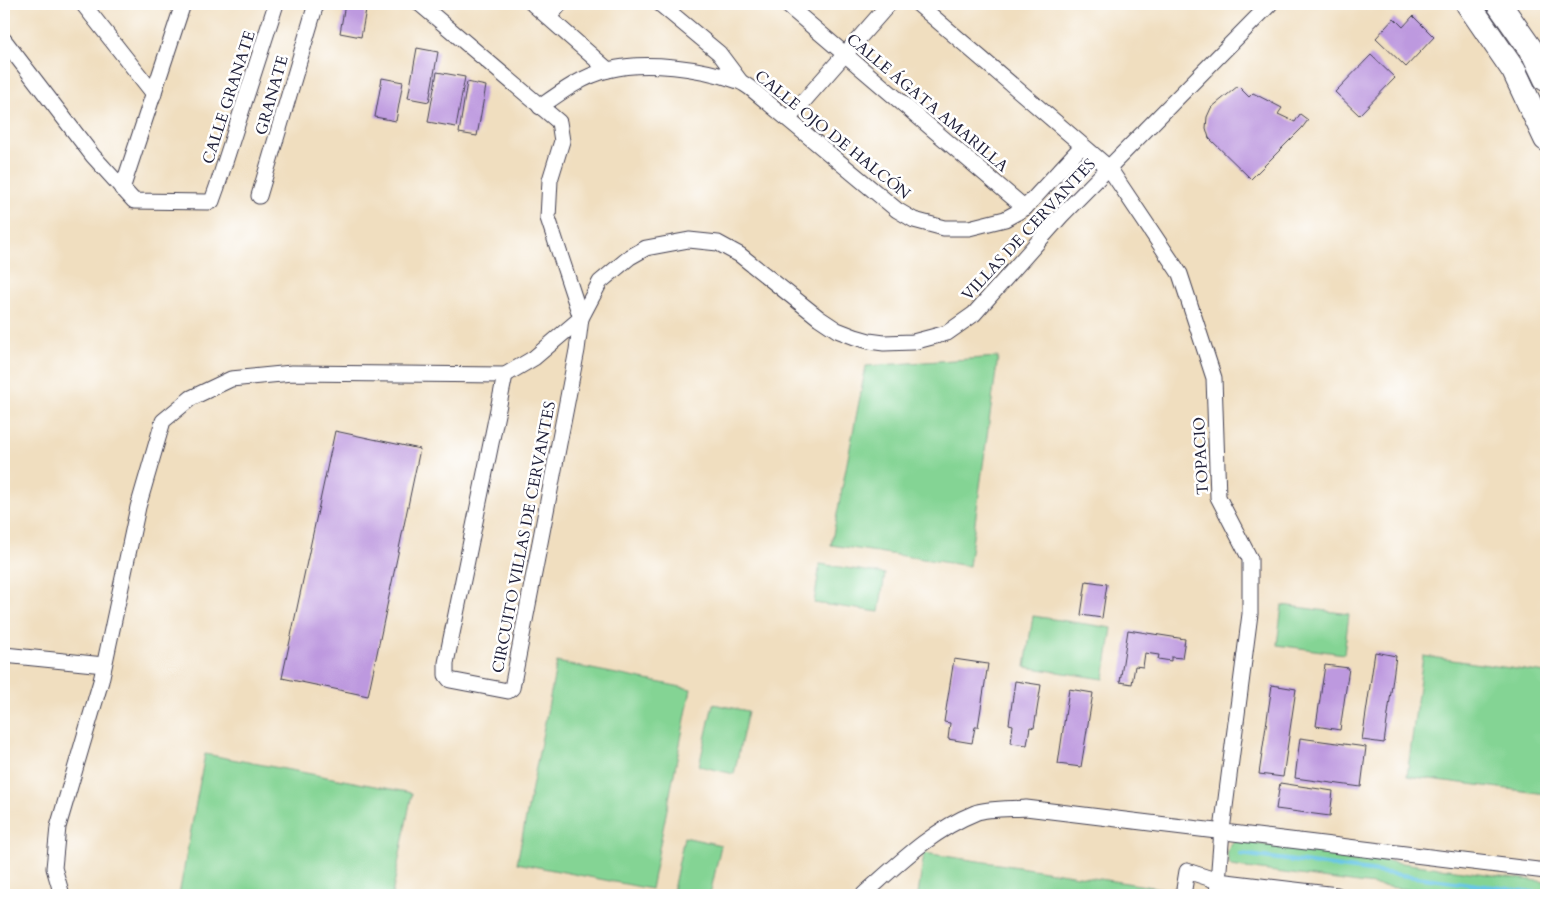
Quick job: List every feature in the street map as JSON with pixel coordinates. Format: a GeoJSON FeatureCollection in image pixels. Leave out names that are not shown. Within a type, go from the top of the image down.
{"type":"FeatureCollection","features":[{"type":"Feature","properties":{"kind":"main road"},"geometry":{"type":"LineString","coordinates":[[1468,4],[1514,71],[1546,139]]}},
{"type":"Feature","properties":{"kind":"main road"},"geometry":{"type":"LineString","coordinates":[[1499,4],[1540,55],[1546,79]]}},
{"type":"Feature","properties":{"kind":"main road"},"geometry":{"type":"LineString","coordinates":[[1528,98],[1546,114]]}},
{"type":"Feature","properties":{"kind":"street"},"geometry":{"type":"LineString","coordinates":[[84,4],[154,94]]}},
{"type":"Feature","properties":{"kind":"street"},"geometry":{"type":"LineString","coordinates":[[122,189],[183,4]]}},
{"type":"Feature","properties":{"kind":"street","name":"CALLE GRANATE"},"geometry":{"type":"LineString","coordinates":[[122,189],[134,201],[212,201],[276,4]]}},
{"type":"Feature","properties":{"kind":"street","name":"GRANATE"},"geometry":{"type":"LineString","coordinates":[[259,196],[316,4]]}},
{"type":"Feature","properties":{"kind":"street"},"geometry":{"type":"LineString","coordinates":[[420,4],[559,122],[562,141],[550,180],[548,218],[581,318]]}},
{"type":"Feature","properties":{"kind":"street"},"geometry":{"type":"LineString","coordinates":[[533,4],[608,70]]}},
{"type":"Feature","properties":{"kind":"street"},"geometry":{"type":"LineString","coordinates":[[549,17],[560,4]]}},
{"type":"Feature","properties":{"kind":"street"},"geometry":{"type":"LineString","coordinates":[[660,4],[719,53],[740,81]]}},
{"type":"Feature","properties":{"kind":"street","name":"CALLE ÁGATA AMARILLA"},"geometry":{"type":"LineString","coordinates":[[786,4],[1025,208]]}},
{"type":"Feature","properties":{"kind":"street"},"geometry":{"type":"LineString","coordinates":[[788,119],[889,4]]}},
{"type":"Feature","properties":{"kind":"street","name":"TOPACIO"},"geometry":{"type":"LineString","coordinates":[[918,4],[1109,168],[1180,274],[1214,378],[1218,497],[1250,559],[1250,614],[1222,830],[1218,888]]}},
{"type":"Feature","properties":{"kind":"street","name":"VILLAS DE CERVANTES"},"geometry":{"type":"LineString","coordinates":[[505,375],[534,358],[581,318],[600,282],[630,257],[646,248],[689,240],[718,243],[740,255],[819,318],[837,330],[869,342],[914,342],[947,332],[974,314],[1061,216],[1270,4]]}},
{"type":"Feature","properties":{"kind":"street"},"geometry":{"type":"LineString","coordinates":[[4,40],[93,156],[122,189]]}},
{"type":"Feature","properties":{"kind":"street","name":"CALLE OJO DE HALCÓN"},"geometry":{"type":"LineString","coordinates":[[540,106],[585,79],[608,70],[641,65],[667,66],[719,75],[740,81],[897,210],[914,220],[944,228],[969,228],[1005,218],[1025,208],[1082,146]]}},
{"type":"Feature","properties":{"kind":"street","name":"CIRCUITO VILLAS DE CERVANTES"},"geometry":{"type":"LineString","coordinates":[[505,375],[461,582],[446,663],[446,675],[450,680],[508,691],[512,688],[577,350],[581,318]]}},
{"type":"Feature","properties":{"kind":"street"},"geometry":{"type":"LineString","coordinates":[[62,895],[54,868],[58,828],[104,665],[138,508],[163,422],[191,398],[231,378],[292,373],[505,375]]}},
{"type":"Feature","properties":{"kind":"street"},"geometry":{"type":"LineString","coordinates":[[4,655],[104,665]]}},
{"type":"Feature","properties":{"kind":"street"},"geometry":{"type":"LineString","coordinates":[[863,895],[940,831],[977,812],[1026,808],[1222,830],[1546,871]]}},
{"type":"Feature","properties":{"kind":"street"},"geometry":{"type":"LineString","coordinates":[[1183,895],[1187,871],[1218,888],[1337,895]]}},
{"type":"Feature","properties":{"kind":"green space"},"geometry":{"type":"Polygon","coordinates":[[[998,357],[969,566],[831,545],[866,366],[998,357]]]}},
{"type":"Feature","properties":{"kind":"green space"},"geometry":{"type":"Polygon","coordinates":[[[820,564],[885,574],[879,612],[814,603],[820,564]]]}},
{"type":"Feature","properties":{"kind":"green space"},"geometry":{"type":"Polygon","coordinates":[[[1282,605],[1349,614],[1344,654],[1277,645],[1282,605]]]}},
{"type":"Feature","properties":{"kind":"green space"},"geometry":{"type":"Polygon","coordinates":[[[1033,616],[1112,628],[1104,679],[1025,667],[1033,616]]]}},
{"type":"Feature","properties":{"kind":"green space"},"geometry":{"type":"Polygon","coordinates":[[[1423,656],[1546,673],[1546,794],[1407,776],[1423,656]]]}},
{"type":"Feature","properties":{"kind":"green space"},"geometry":{"type":"Polygon","coordinates":[[[557,662],[691,689],[651,889],[517,863],[557,662]]]}},
{"type":"Feature","properties":{"kind":"green space"},"geometry":{"type":"Polygon","coordinates":[[[713,704],[748,711],[734,774],[699,766],[713,704]]]}},
{"type":"Feature","properties":{"kind":"green space"},"geometry":{"type":"Polygon","coordinates":[[[205,754],[412,793],[392,895],[179,895],[205,754]]]}},
{"type":"Feature","properties":{"kind":"green space"},"geometry":{"type":"Polygon","coordinates":[[[684,837],[721,845],[710,895],[672,895],[684,837]]]}},
{"type":"Feature","properties":{"kind":"green space"},"geometry":{"type":"Polygon","coordinates":[[[1235,841],[1546,882],[1546,895],[1449,895],[1231,866],[1227,853],[1235,841]]]}},
{"type":"Feature","properties":{"kind":"green space"},"geometry":{"type":"Polygon","coordinates":[[[924,853],[1167,889],[1167,895],[918,895],[924,853]]]}},
{"type":"Feature","properties":{"kind":"building"},"geometry":{"type":"Polygon","coordinates":[[[345,4],[367,4],[361,37],[340,33],[345,4]]]}},
{"type":"Feature","properties":{"kind":"building"},"geometry":{"type":"Polygon","coordinates":[[[1413,16],[1434,37],[1406,67],[1376,38],[1394,18],[1403,27],[1413,16]]]}},
{"type":"Feature","properties":{"kind":"building"},"geometry":{"type":"Polygon","coordinates":[[[417,48],[438,52],[429,102],[408,98],[417,48]]]}},
{"type":"Feature","properties":{"kind":"building"},"geometry":{"type":"Polygon","coordinates":[[[1371,55],[1395,78],[1359,115],[1335,92],[1371,55]]]}},
{"type":"Feature","properties":{"kind":"building"},"geometry":{"type":"Polygon","coordinates":[[[437,72],[465,77],[456,127],[428,122],[437,72]]]}},
{"type":"Feature","properties":{"kind":"building"},"geometry":{"type":"Polygon","coordinates":[[[382,78],[403,82],[396,121],[375,117],[382,78]]]}},
{"type":"Feature","properties":{"kind":"building"},"geometry":{"type":"Polygon","coordinates":[[[467,82],[486,86],[477,136],[459,133],[467,82]]]}},
{"type":"Feature","properties":{"kind":"building"},"geometry":{"type":"Polygon","coordinates":[[[1238,86],[1249,97],[1253,93],[1282,108],[1278,114],[1295,122],[1300,114],[1308,120],[1251,179],[1209,138],[1206,128],[1207,117],[1211,108],[1238,86]]]}},
{"type":"Feature","properties":{"kind":"building"},"geometry":{"type":"Polygon","coordinates":[[[335,431],[420,449],[368,696],[282,678],[335,431]]]}},
{"type":"Feature","properties":{"kind":"building"},"geometry":{"type":"Polygon","coordinates":[[[1086,581],[1107,584],[1102,618],[1081,615],[1086,581]]]}},
{"type":"Feature","properties":{"kind":"building"},"geometry":{"type":"Polygon","coordinates":[[[1128,630],[1185,639],[1182,658],[1171,657],[1171,661],[1158,659],[1159,655],[1145,653],[1143,667],[1135,666],[1132,684],[1120,682],[1128,630]]]}},
{"type":"Feature","properties":{"kind":"building"},"geometry":{"type":"Polygon","coordinates":[[[1375,652],[1396,656],[1384,743],[1362,740],[1375,652]]]}},
{"type":"Feature","properties":{"kind":"building"},"geometry":{"type":"Polygon","coordinates":[[[954,659],[988,664],[978,727],[975,727],[972,743],[948,739],[950,723],[944,722],[954,659]]]}},
{"type":"Feature","properties":{"kind":"building"},"geometry":{"type":"Polygon","coordinates":[[[1325,665],[1349,668],[1340,730],[1316,726],[1325,665]]]}},
{"type":"Feature","properties":{"kind":"building"},"geometry":{"type":"Polygon","coordinates":[[[1015,681],[1041,685],[1034,728],[1030,727],[1027,745],[1011,743],[1013,725],[1009,724],[1015,681]]]}},
{"type":"Feature","properties":{"kind":"building"},"geometry":{"type":"Polygon","coordinates":[[[1272,685],[1296,689],[1283,777],[1259,774],[1272,685]]]}},
{"type":"Feature","properties":{"kind":"building"},"geometry":{"type":"Polygon","coordinates":[[[1069,689],[1093,693],[1081,767],[1058,764],[1069,689]]]}},
{"type":"Feature","properties":{"kind":"building"},"geometry":{"type":"Polygon","coordinates":[[[1300,738],[1366,747],[1361,787],[1295,778],[1300,738]]]}},
{"type":"Feature","properties":{"kind":"building"},"geometry":{"type":"Polygon","coordinates":[[[1280,783],[1333,791],[1330,816],[1276,809],[1280,783]]]}},
{"type":"Feature","properties":{"kind":"waterway"},"geometry":{"type":"LineString","coordinates":[[1241,854],[1546,894]]}}]}
